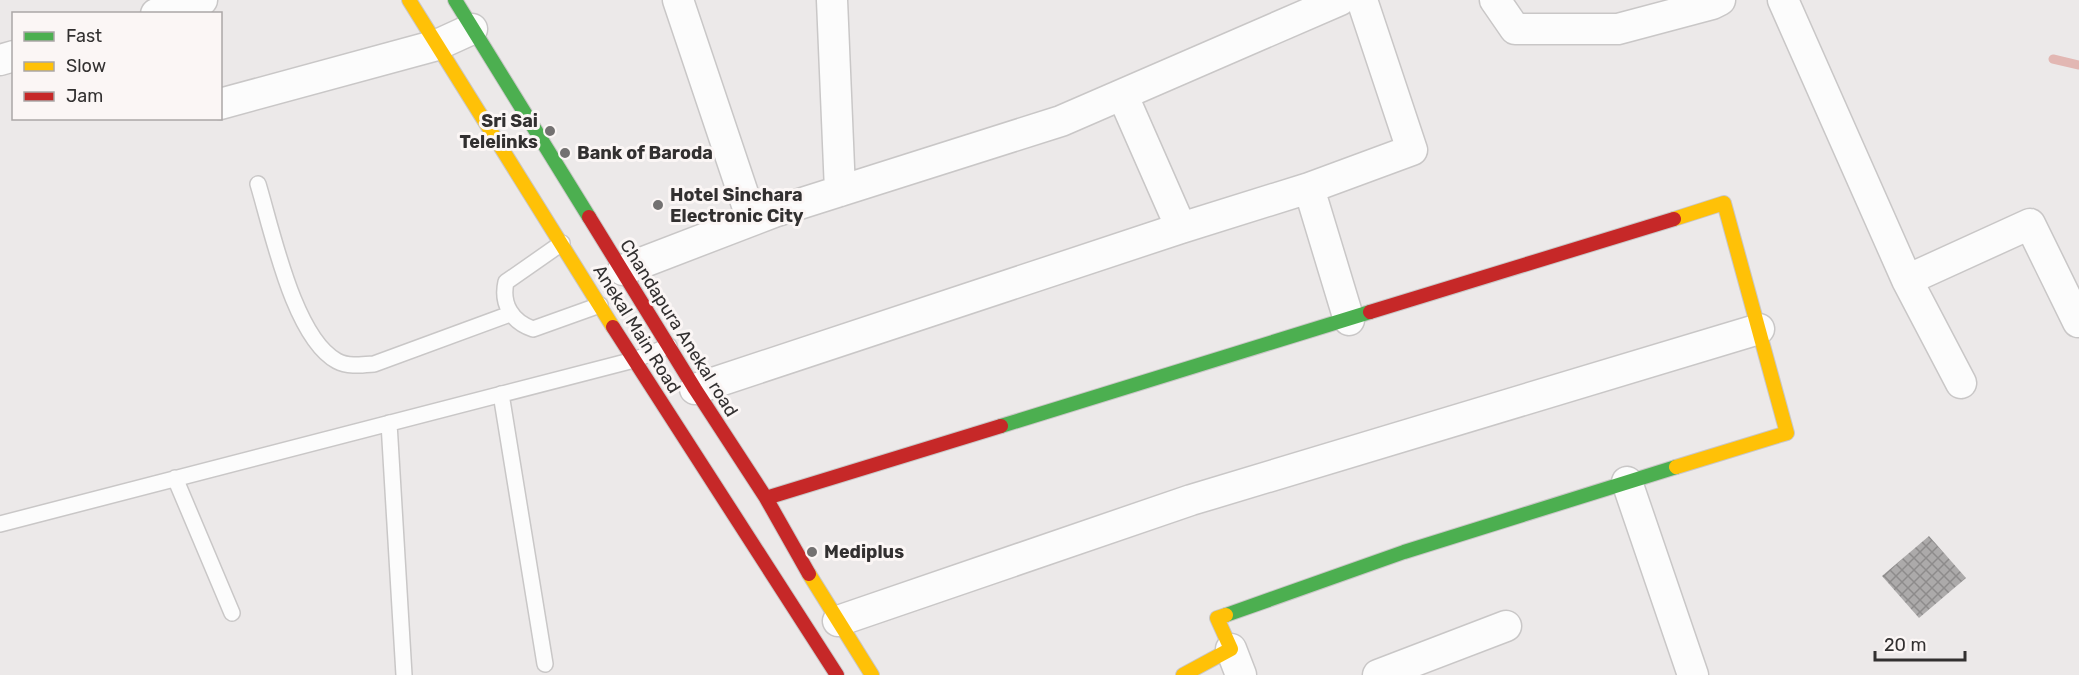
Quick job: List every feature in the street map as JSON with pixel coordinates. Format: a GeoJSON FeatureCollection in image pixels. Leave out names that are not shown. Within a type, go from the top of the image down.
{"type":"FeatureCollection","features":[{"type":"Feature","properties":{"kind":"street"},"geometry":{"type":"LineString","coordinates":[[162,12],[201,0]]}},
{"type":"Feature","properties":{"kind":"street","name":"Anekal Main Road"},"geometry":{"type":"LineString","coordinates":[[409,0],[634,360],[837,675]]}},
{"type":"Feature","properties":{"kind":"street","name":"Chandapura Anekal road"},"geometry":{"type":"LineString","coordinates":[[455,0],[695,389],[766,498],[810,577],[872,675]]}},
{"type":"Feature","properties":{"kind":"street"},"geometry":{"type":"LineString","coordinates":[[678,0],[752,220]]}},
{"type":"Feature","properties":{"kind":"street"},"geometry":{"type":"LineString","coordinates":[[832,0],[840,191]]}},
{"type":"Feature","properties":{"kind":"street"},"geometry":{"type":"LineString","coordinates":[[622,270],[752,220],[1061,122],[1340,0]]}},
{"type":"Feature","properties":{"kind":"street"},"geometry":{"type":"LineString","coordinates":[[695,389],[1181,228],[1309,188],[1412,150],[1362,0]]}},
{"type":"Feature","properties":{"kind":"street"},"geometry":{"type":"LineString","coordinates":[[1495,0],[1515,29],[1618,29],[1720,0]]}},
{"type":"Feature","properties":{"kind":"street"},"geometry":{"type":"LineString","coordinates":[[1783,0],[1907,280],[1960,383]]}},
{"type":"Feature","properties":{"kind":"street"},"geometry":{"type":"LineString","coordinates":[[222,103],[437,45],[472,29]]}},
{"type":"Feature","properties":{"kind":"street"},"geometry":{"type":"LineString","coordinates":[[1123,96],[1181,228]]}},
{"type":"Feature","properties":{"kind":"street"},"geometry":{"type":"LineString","coordinates":[[1309,188],[1349,320]]}},
{"type":"Feature","properties":{"kind":"street"},"geometry":{"type":"LineString","coordinates":[[766,498],[1724,203],[1787,433],[1404,552],[1217,618],[1236,662],[1184,675]]}},
{"type":"Feature","properties":{"kind":"street"},"geometry":{"type":"LineString","coordinates":[[1907,280],[2031,224],[2078,322]]}},
{"type":"Feature","properties":{"kind":"street"},"geometry":{"type":"LineString","coordinates":[[838,621],[1191,500],[1759,329]]}},
{"type":"Feature","properties":{"kind":"street"},"geometry":{"type":"LineString","coordinates":[[1627,482],[1693,675]]}},
{"type":"Feature","properties":{"kind":"street"},"geometry":{"type":"LineString","coordinates":[[1378,675],[1506,626]]}},
{"type":"Feature","properties":{"kind":"lane"},"geometry":{"type":"LineString","coordinates":[[258,184],[293,300],[317,343],[340,363],[359,366],[374,364],[510,314]]}},
{"type":"Feature","properties":{"kind":"lane"},"geometry":{"type":"LineString","coordinates":[[562,243],[506,282],[504,293],[510,314],[523,326],[533,329],[600,304]]}},
{"type":"Feature","properties":{"kind":"lane"},"geometry":{"type":"LineString","coordinates":[[0,524],[634,360],[669,346]]}},
{"type":"Feature","properties":{"kind":"lane"},"geometry":{"type":"LineString","coordinates":[[501,394],[545,664]]}},
{"type":"Feature","properties":{"kind":"lane"},"geometry":{"type":"LineString","coordinates":[[389,423],[404,675]]}},
{"type":"Feature","properties":{"kind":"lane"},"geometry":{"type":"LineString","coordinates":[[175,478],[232,613]]}},
{"type":"Feature","properties":{"kind":"building"},"geometry":{"type":"Polygon","coordinates":[[[1929,536],[1966,578],[1919,618],[1882,576],[1929,536]]]}},
{"type":"Feature","properties":{"kind":"waterway"},"geometry":{"type":"LineString","coordinates":[[2053,59],[2079,65]]}},
{"type":"Feature","properties":{"kind":"traffic: fast"},"geometry":{"type":"LineString","coordinates":[[455,0],[589,217]]}},
{"type":"Feature","properties":{"kind":"traffic: fast"},"geometry":{"type":"LineString","coordinates":[[1001,426],[1370,312]]}},
{"type":"Feature","properties":{"kind":"traffic: fast"},"geometry":{"type":"LineString","coordinates":[[1226,615],[1404,552],[1676,467]]}},
{"type":"Feature","properties":{"kind":"traffic: slow"},"geometry":{"type":"LineString","coordinates":[[409,0],[613,327]]}},
{"type":"Feature","properties":{"kind":"traffic: slow"},"geometry":{"type":"LineString","coordinates":[[1674,219],[1724,203],[1787,433],[1676,467]]}},
{"type":"Feature","properties":{"kind":"traffic: slow"},"geometry":{"type":"LineString","coordinates":[[809,574],[872,675]]}},
{"type":"Feature","properties":{"kind":"traffic: slow"},"geometry":{"type":"LineString","coordinates":[[1183,675],[1231,649],[1217,618],[1226,615]]}},
{"type":"Feature","properties":{"kind":"traffic: jam"},"geometry":{"type":"LineString","coordinates":[[589,217],[695,389],[766,498],[809,574]]}},
{"type":"Feature","properties":{"kind":"traffic: jam"},"geometry":{"type":"LineString","coordinates":[[1370,312],[1674,219]]}},
{"type":"Feature","properties":{"kind":"traffic: jam"},"geometry":{"type":"LineString","coordinates":[[613,327],[837,675]]}},
{"type":"Feature","properties":{"kind":"traffic: jam"},"geometry":{"type":"LineString","coordinates":[[766,498],[1001,426]]}},
{"type":"Feature","properties":{"kind":"place","name":"Sri Sai Telelinks"},"geometry":{"type":"Point","coordinates":[550,131]}},
{"type":"Feature","properties":{"kind":"place","name":"Bank of Baroda"},"geometry":{"type":"Point","coordinates":[565,153]}},
{"type":"Feature","properties":{"kind":"place","name":"Hotel Sinchara Electronic City"},"geometry":{"type":"Point","coordinates":[658,205]}},
{"type":"Feature","properties":{"kind":"place","name":"Mediplus"},"geometry":{"type":"Point","coordinates":[812,552]}}]}
